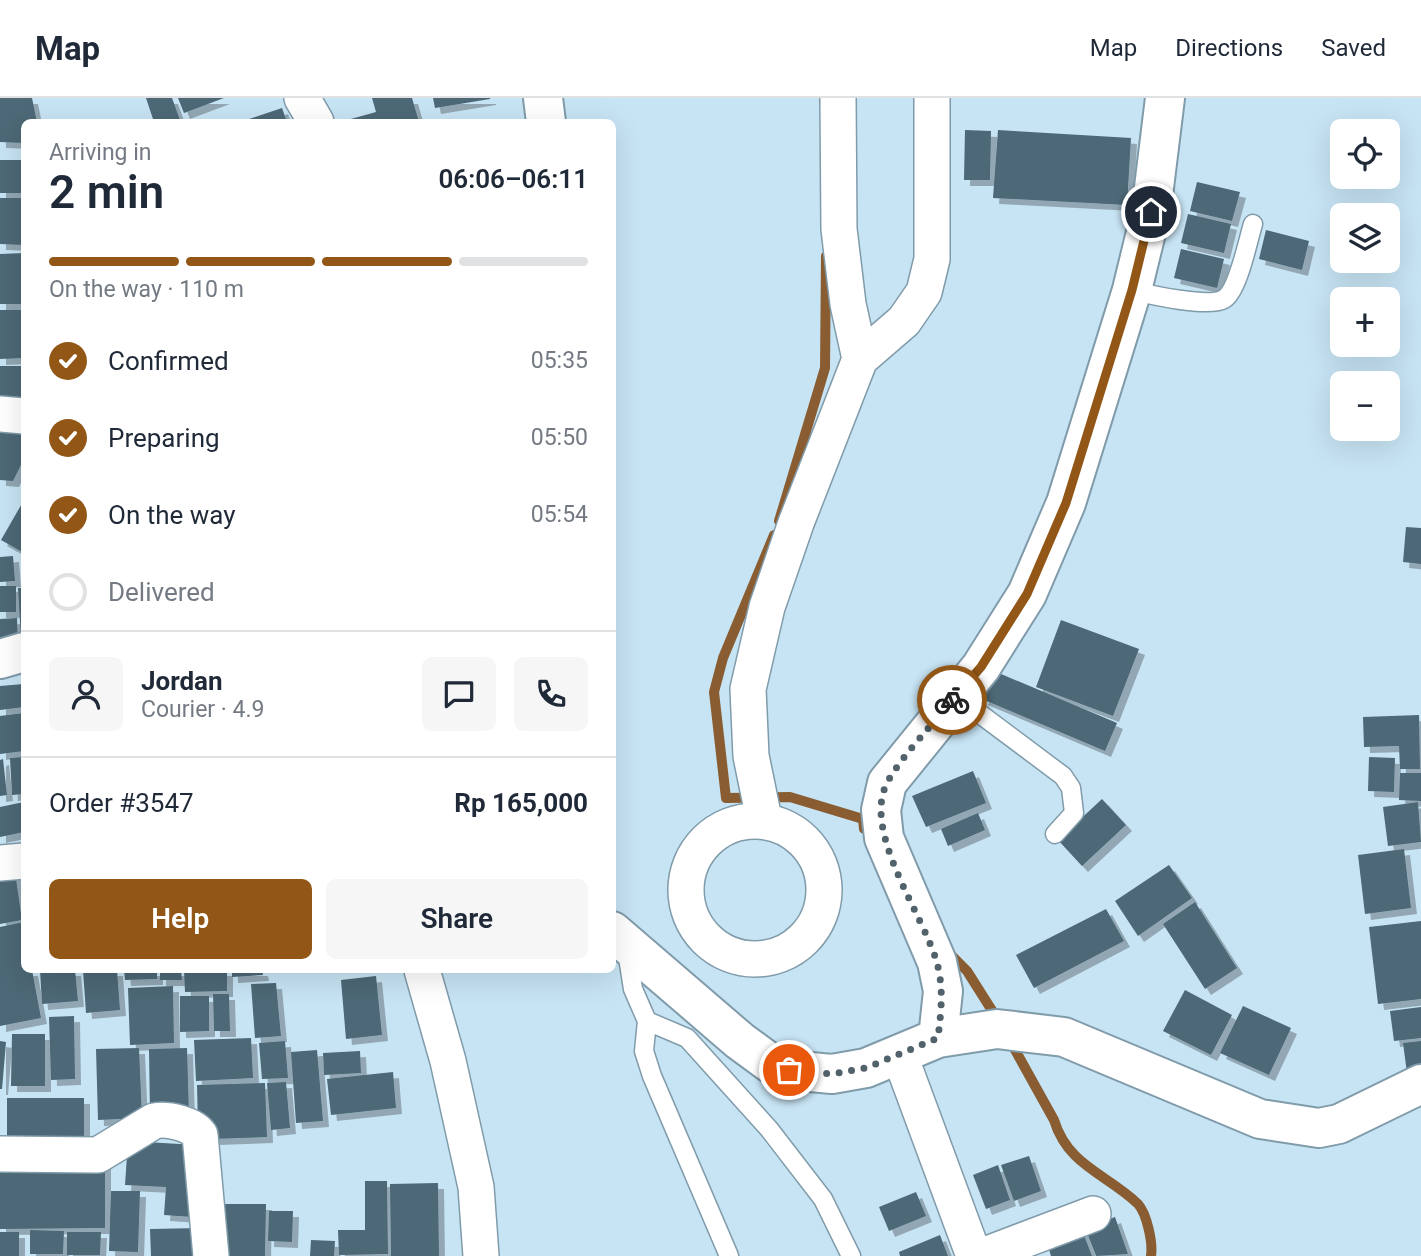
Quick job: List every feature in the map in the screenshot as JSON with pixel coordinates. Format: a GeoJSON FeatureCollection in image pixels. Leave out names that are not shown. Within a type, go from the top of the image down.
{"type":"FeatureCollection","features":[{"type":"Feature","properties":{"kind":"street"},"geometry":{"type":"LineString","coordinates":[[302,98],[314,119]]}},
{"type":"Feature","properties":{"kind":"street"},"geometry":{"type":"LineString","coordinates":[[543,98],[546,119]]}},
{"type":"Feature","properties":{"kind":"street"},"geometry":{"type":"LineString","coordinates":[[838,98],[840,240],[848,304],[860,359]]}},
{"type":"Feature","properties":{"kind":"street"},"geometry":{"type":"LineString","coordinates":[[764,820],[751,756],[748,689],[767,607],[860,359],[904,321],[923,292],[932,258],[932,98]]}},
{"type":"Feature","properties":{"kind":"street"},"geometry":{"type":"LineString","coordinates":[[938,1038],[943,991],[937,962],[884,838],[881,810],[887,783],[981,667],[1027,594],[1066,503],[1132,290],[1151,212],[1165,98]]}},
{"type":"Feature","properties":{"kind":"street"},"geometry":{"type":"LineString","coordinates":[[0,414],[21,416]]}},
{"type":"Feature","properties":{"kind":"street"},"geometry":{"type":"LineString","coordinates":[[0,659],[21,653]]}},
{"type":"Feature","properties":{"kind":"street"},"geometry":{"type":"LineString","coordinates":[[0,863],[21,861]]}},
{"type":"Feature","properties":{"kind":"street"},"geometry":{"type":"LineString","coordinates":[[619,937],[770,1063],[789,1070],[832,1074],[866,1068],[938,1038],[998,1029],[1064,1037],[1260,1119],[1319,1128],[1339,1124],[1421,1084]]}},
{"type":"Feature","properties":{"kind":"street"},"geometry":{"type":"LineString","coordinates":[[423,973],[448,1060],[477,1187],[481,1256]]}},
{"type":"Feature","properties":{"kind":"street"},"geometry":{"type":"LineString","coordinates":[[900,1056],[974,1256]]}},
{"type":"Feature","properties":{"kind":"street"},"geometry":{"type":"LineString","coordinates":[[0,1154],[98,1155],[154,1121],[162,1119],[192,1128],[200,1135],[211,1256]]}},
{"type":"Feature","properties":{"kind":"street"},"geometry":{"type":"LineString","coordinates":[[982,1256],[1093,1214]]}},
{"type":"Feature","properties":{"kind":"lane"},"geometry":{"type":"LineString","coordinates":[[1132,290],[1210,302],[1224,299],[1233,288],[1253,224]]}},
{"type":"Feature","properties":{"kind":"lane"},"geometry":{"type":"LineString","coordinates":[[956,695],[1063,776],[1071,788],[1074,813],[1055,834]]}},
{"type":"Feature","properties":{"kind":"lane"},"geometry":{"type":"LineString","coordinates":[[619,937],[633,989],[647,1021],[644,1051],[652,1076],[729,1256]]}},
{"type":"Feature","properties":{"kind":"lane"},"geometry":{"type":"LineString","coordinates":[[647,1021],[687,1038],[769,1129],[823,1199],[851,1256]]}},
{"type":"Feature","properties":{"kind":"building"},"geometry":{"type":"Polygon","coordinates":[[[0,98],[32,98],[36,119],[21,119],[21,143],[0,142],[0,98]]]}},
{"type":"Feature","properties":{"kind":"building"},"geometry":{"type":"Polygon","coordinates":[[[146,98],[172,98],[180,119],[153,119],[146,98]]]}},
{"type":"Feature","properties":{"kind":"building"},"geometry":{"type":"Polygon","coordinates":[[[178,98],[224,98],[184,113],[178,98]]]}},
{"type":"Feature","properties":{"kind":"building"},"geometry":{"type":"Polygon","coordinates":[[[372,98],[412,98],[418,119],[351,119],[376,112],[372,98]]]}},
{"type":"Feature","properties":{"kind":"building"},"geometry":{"type":"Polygon","coordinates":[[[433,98],[490,98],[490,99],[435,108],[433,98]]]}},
{"type":"Feature","properties":{"kind":"building"},"geometry":{"type":"Polygon","coordinates":[[[282,108],[286,119],[249,119],[282,108]]]}},
{"type":"Feature","properties":{"kind":"building"},"geometry":{"type":"Polygon","coordinates":[[[965,130],[991,131],[990,180],[964,180],[965,130]]]}},
{"type":"Feature","properties":{"kind":"building"},"geometry":{"type":"Polygon","coordinates":[[[998,130],[1131,138],[1127,205],[993,198],[998,130]]]}},
{"type":"Feature","properties":{"kind":"building"},"geometry":{"type":"Polygon","coordinates":[[[0,160],[21,160],[21,193],[0,193],[0,160]]]}},
{"type":"Feature","properties":{"kind":"building"},"geometry":{"type":"Polygon","coordinates":[[[1197,182],[1240,192],[1232,221],[1190,211],[1197,182]]]}},
{"type":"Feature","properties":{"kind":"building"},"geometry":{"type":"Polygon","coordinates":[[[0,198],[21,198],[21,245],[0,244],[0,198]]]}},
{"type":"Feature","properties":{"kind":"building"},"geometry":{"type":"Polygon","coordinates":[[[1188,214],[1231,224],[1224,253],[1181,243],[1188,214]]]}},
{"type":"Feature","properties":{"kind":"building"},"geometry":{"type":"Polygon","coordinates":[[[1266,230],[1309,241],[1302,270],[1259,259],[1266,230]]]}},
{"type":"Feature","properties":{"kind":"building"},"geometry":{"type":"Polygon","coordinates":[[[1181,249],[1224,259],[1217,288],[1174,278],[1181,249]]]}},
{"type":"Feature","properties":{"kind":"building"},"geometry":{"type":"Polygon","coordinates":[[[21,253],[21,304],[0,304],[0,254],[21,253]]]}},
{"type":"Feature","properties":{"kind":"building"},"geometry":{"type":"Polygon","coordinates":[[[0,310],[21,310],[21,358],[0,359],[0,310]]]}},
{"type":"Feature","properties":{"kind":"building"},"geometry":{"type":"Polygon","coordinates":[[[0,366],[21,366],[21,405],[0,405],[0,366]]]}},
{"type":"Feature","properties":{"kind":"building"},"geometry":{"type":"Polygon","coordinates":[[[0,431],[21,432],[21,465],[13,481],[0,480],[0,431]]]}},
{"type":"Feature","properties":{"kind":"building"},"geometry":{"type":"Polygon","coordinates":[[[21,505],[21,551],[1,540],[21,505]]]}},
{"type":"Feature","properties":{"kind":"building"},"geometry":{"type":"Polygon","coordinates":[[[1406,527],[1421,528],[1421,564],[1403,562],[1406,527]]]}},
{"type":"Feature","properties":{"kind":"building"},"geometry":{"type":"Polygon","coordinates":[[[13,556],[15,581],[0,582],[0,557],[13,556]]]}},
{"type":"Feature","properties":{"kind":"building"},"geometry":{"type":"Polygon","coordinates":[[[0,586],[16,586],[16,612],[0,612],[0,586]]]}},
{"type":"Feature","properties":{"kind":"building"},"geometry":{"type":"Polygon","coordinates":[[[18,588],[21,588],[21,638],[18,588]]]}},
{"type":"Feature","properties":{"kind":"building"},"geometry":{"type":"Polygon","coordinates":[[[17,618],[18,649],[0,650],[0,619],[17,618]]]}},
{"type":"Feature","properties":{"kind":"building"},"geometry":{"type":"Polygon","coordinates":[[[1061,620],[1139,649],[1113,716],[1036,687],[1061,620]]]}},
{"type":"Feature","properties":{"kind":"building"},"geometry":{"type":"Polygon","coordinates":[[[994,671],[1117,723],[1105,751],[982,699],[994,671]]]}},
{"type":"Feature","properties":{"kind":"building"},"geometry":{"type":"Polygon","coordinates":[[[21,684],[21,707],[0,710],[0,686],[21,684]]]}},
{"type":"Feature","properties":{"kind":"building"},"geometry":{"type":"Polygon","coordinates":[[[21,713],[21,751],[0,754],[0,716],[21,713]]]}},
{"type":"Feature","properties":{"kind":"building"},"geometry":{"type":"Polygon","coordinates":[[[1419,715],[1420,769],[1400,769],[1399,746],[1364,747],[1363,717],[1419,715]]]}},
{"type":"Feature","properties":{"kind":"building"},"geometry":{"type":"Polygon","coordinates":[[[21,757],[21,794],[12,795],[10,758],[21,757]]]}},
{"type":"Feature","properties":{"kind":"building"},"geometry":{"type":"Polygon","coordinates":[[[1369,757],[1395,758],[1394,792],[1368,791],[1369,757]]]}},
{"type":"Feature","properties":{"kind":"building"},"geometry":{"type":"Polygon","coordinates":[[[3,759],[7,795],[0,796],[0,760],[3,759]]]}},
{"type":"Feature","properties":{"kind":"building"},"geometry":{"type":"Polygon","coordinates":[[[973,771],[986,803],[926,827],[912,796],[973,771]]]}},
{"type":"Feature","properties":{"kind":"building"},"geometry":{"type":"Polygon","coordinates":[[[1400,773],[1421,773],[1421,801],[1399,800],[1400,773]]]}},
{"type":"Feature","properties":{"kind":"building"},"geometry":{"type":"Polygon","coordinates":[[[1102,799],[1126,825],[1082,866],[1058,840],[1102,799]]]}},
{"type":"Feature","properties":{"kind":"building"},"geometry":{"type":"Polygon","coordinates":[[[1418,802],[1421,842],[1388,846],[1383,807],[1418,802]]]}},
{"type":"Feature","properties":{"kind":"building"},"geometry":{"type":"Polygon","coordinates":[[[21,803],[21,833],[0,837],[0,807],[21,803]]]}},
{"type":"Feature","properties":{"kind":"building"},"geometry":{"type":"Polygon","coordinates":[[[978,813],[985,830],[948,846],[941,829],[978,813]]]}},
{"type":"Feature","properties":{"kind":"building"},"geometry":{"type":"Polygon","coordinates":[[[1404,849],[1411,908],[1365,914],[1358,855],[1404,849]]]}},
{"type":"Feature","properties":{"kind":"building"},"geometry":{"type":"Polygon","coordinates":[[[14,865],[21,920],[0,924],[0,867],[14,865]]]}},
{"type":"Feature","properties":{"kind":"building"},"geometry":{"type":"Polygon","coordinates":[[[1169,865],[1192,898],[1138,936],[1115,901],[1169,865]]]}},
{"type":"Feature","properties":{"kind":"building"},"geometry":{"type":"Polygon","coordinates":[[[1195,902],[1237,968],[1205,989],[1163,924],[1195,902]]]}},
{"type":"Feature","properties":{"kind":"building"},"geometry":{"type":"Polygon","coordinates":[[[1106,909],[1124,941],[1034,988],[1016,955],[1106,909]]]}},
{"type":"Feature","properties":{"kind":"building"},"geometry":{"type":"Polygon","coordinates":[[[1421,921],[1421,999],[1378,1004],[1369,927],[1421,921]]]}},
{"type":"Feature","properties":{"kind":"building"},"geometry":{"type":"Polygon","coordinates":[[[21,923],[21,973],[33,973],[41,1018],[0,1026],[0,927],[21,923]]]}},
{"type":"Feature","properties":{"kind":"building"},"geometry":{"type":"Polygon","coordinates":[[[40,973],[75,973],[78,1001],[42,1004],[40,973]]]}},
{"type":"Feature","properties":{"kind":"building"},"geometry":{"type":"Polygon","coordinates":[[[83,973],[117,973],[120,1010],[86,1013],[83,973]]]}},
{"type":"Feature","properties":{"kind":"building"},"geometry":{"type":"Polygon","coordinates":[[[124,973],[157,973],[157,979],[125,980],[124,973]]]}},
{"type":"Feature","properties":{"kind":"building"},"geometry":{"type":"Polygon","coordinates":[[[160,973],[181,973],[182,980],[160,980],[160,973]]]}},
{"type":"Feature","properties":{"kind":"building"},"geometry":{"type":"Polygon","coordinates":[[[184,973],[227,973],[227,991],[185,992],[184,973]]]}},
{"type":"Feature","properties":{"kind":"building"},"geometry":{"type":"Polygon","coordinates":[[[232,973],[263,975],[232,977],[232,973]]]}},
{"type":"Feature","properties":{"kind":"building"},"geometry":{"type":"Polygon","coordinates":[[[376,976],[382,1035],[346,1039],[341,980],[376,976]]]}},
{"type":"Feature","properties":{"kind":"building"},"geometry":{"type":"Polygon","coordinates":[[[276,983],[281,1036],[255,1038],[251,984],[276,983]]]}},
{"type":"Feature","properties":{"kind":"building"},"geometry":{"type":"Polygon","coordinates":[[[173,986],[174,1043],[130,1045],[128,988],[173,986]]]}},
{"type":"Feature","properties":{"kind":"building"},"geometry":{"type":"Polygon","coordinates":[[[1185,990],[1232,1015],[1211,1055],[1163,1031],[1185,990]]]}},
{"type":"Feature","properties":{"kind":"building"},"geometry":{"type":"Polygon","coordinates":[[[213,994],[229,994],[230,1031],[214,1031],[213,994]]]}},
{"type":"Feature","properties":{"kind":"building"},"geometry":{"type":"Polygon","coordinates":[[[180,996],[209,996],[209,1031],[180,1032],[180,996]]]}},
{"type":"Feature","properties":{"kind":"building"},"geometry":{"type":"Polygon","coordinates":[[[1243,1006],[1291,1028],[1269,1075],[1220,1053],[1243,1006]]]}},
{"type":"Feature","properties":{"kind":"building"},"geometry":{"type":"Polygon","coordinates":[[[1421,1007],[1421,1038],[1394,1041],[1390,1011],[1421,1007]]]}},
{"type":"Feature","properties":{"kind":"building"},"geometry":{"type":"Polygon","coordinates":[[[74,1016],[75,1079],[51,1080],[49,1017],[74,1016]]]}},
{"type":"Feature","properties":{"kind":"building"},"geometry":{"type":"Polygon","coordinates":[[[12,1034],[45,1034],[45,1086],[11,1086],[12,1034]]]}},
{"type":"Feature","properties":{"kind":"building"},"geometry":{"type":"Polygon","coordinates":[[[251,1038],[253,1078],[196,1081],[194,1040],[251,1038]]]}},
{"type":"Feature","properties":{"kind":"building"},"geometry":{"type":"Polygon","coordinates":[[[0,1041],[6,1042],[2,1089],[0,1089],[0,1041]]]}},
{"type":"Feature","properties":{"kind":"building"},"geometry":{"type":"Polygon","coordinates":[[[285,1041],[288,1078],[262,1079],[259,1043],[285,1041]]]}},
{"type":"Feature","properties":{"kind":"building"},"geometry":{"type":"Polygon","coordinates":[[[1421,1041],[1421,1071],[1407,1073],[1403,1043],[1421,1041]]]}},
{"type":"Feature","properties":{"kind":"building"},"geometry":{"type":"Polygon","coordinates":[[[139,1048],[142,1118],[98,1120],[96,1049],[139,1048]]]}},
{"type":"Feature","properties":{"kind":"building"},"geometry":{"type":"Polygon","coordinates":[[[187,1048],[189,1114],[150,1115],[149,1049],[187,1048]]]}},
{"type":"Feature","properties":{"kind":"building"},"geometry":{"type":"Polygon","coordinates":[[[317,1050],[323,1121],[296,1123],[291,1052],[317,1050]]]}},
{"type":"Feature","properties":{"kind":"building"},"geometry":{"type":"Polygon","coordinates":[[[360,1051],[361,1073],[324,1075],[323,1053],[360,1051]]]}},
{"type":"Feature","properties":{"kind":"building"},"geometry":{"type":"Polygon","coordinates":[[[393,1072],[396,1108],[331,1115],[327,1079],[393,1072]]]}},
{"type":"Feature","properties":{"kind":"building"},"geometry":{"type":"Polygon","coordinates":[[[286,1082],[290,1128],[271,1130],[267,1083],[286,1082]]]}},
{"type":"Feature","properties":{"kind":"building"},"geometry":{"type":"Polygon","coordinates":[[[265,1083],[267,1137],[212,1139],[198,1126],[197,1085],[265,1083]]]}},
{"type":"Feature","properties":{"kind":"building"},"geometry":{"type":"Polygon","coordinates":[[[7,1098],[84,1098],[84,1147],[7,1148],[7,1098]]]}},
{"type":"Feature","properties":{"kind":"building"},"geometry":{"type":"Polygon","coordinates":[[[128,1141],[197,1145],[193,1217],[164,1215],[166,1187],[125,1185],[128,1141]]]}},
{"type":"Feature","properties":{"kind":"building"},"geometry":{"type":"Polygon","coordinates":[[[1029,1156],[1041,1191],[1014,1201],[1001,1165],[1029,1156]]]}},
{"type":"Feature","properties":{"kind":"building"},"geometry":{"type":"Polygon","coordinates":[[[0,1159],[105,1159],[105,1228],[0,1229],[0,1159]]]}},
{"type":"Feature","properties":{"kind":"building"},"geometry":{"type":"Polygon","coordinates":[[[998,1165],[1010,1200],[986,1209],[973,1175],[998,1165]]]}},
{"type":"Feature","properties":{"kind":"building"},"geometry":{"type":"Polygon","coordinates":[[[365,1181],[387,1181],[388,1254],[339,1255],[338,1230],[365,1230],[365,1181]]]}},
{"type":"Feature","properties":{"kind":"building"},"geometry":{"type":"Polygon","coordinates":[[[438,1183],[439,1256],[391,1256],[390,1184],[438,1183]]]}},
{"type":"Feature","properties":{"kind":"building"},"geometry":{"type":"Polygon","coordinates":[[[111,1191],[140,1191],[138,1252],[109,1251],[111,1191]]]}},
{"type":"Feature","properties":{"kind":"building"},"geometry":{"type":"Polygon","coordinates":[[[916,1192],[926,1216],[889,1231],[879,1207],[916,1192]]]}},
{"type":"Feature","properties":{"kind":"building"},"geometry":{"type":"Polygon","coordinates":[[[215,1204],[266,1204],[265,1256],[215,1256],[215,1204]]]}},
{"type":"Feature","properties":{"kind":"building"},"geometry":{"type":"Polygon","coordinates":[[[269,1211],[293,1211],[292,1242],[268,1241],[269,1211]]]}},
{"type":"Feature","properties":{"kind":"building"},"geometry":{"type":"Polygon","coordinates":[[[1115,1217],[1128,1254],[1096,1256],[1085,1228],[1115,1217]]]}},
{"type":"Feature","properties":{"kind":"building"},"geometry":{"type":"Polygon","coordinates":[[[202,1228],[202,1256],[151,1256],[150,1229],[202,1228]]]}},
{"type":"Feature","properties":{"kind":"building"},"geometry":{"type":"Polygon","coordinates":[[[30,1230],[64,1231],[63,1254],[30,1254],[30,1230]]]}},
{"type":"Feature","properties":{"kind":"building"},"geometry":{"type":"Polygon","coordinates":[[[1082,1230],[1092,1256],[1051,1256],[1047,1243],[1082,1230]]]}},
{"type":"Feature","properties":{"kind":"building"},"geometry":{"type":"Polygon","coordinates":[[[0,1232],[19,1232],[19,1256],[0,1256],[0,1232]]]}},
{"type":"Feature","properties":{"kind":"building"},"geometry":{"type":"Polygon","coordinates":[[[67,1232],[101,1232],[100,1255],[67,1255],[67,1232]]]}},
{"type":"Feature","properties":{"kind":"building"},"geometry":{"type":"Polygon","coordinates":[[[940,1235],[948,1256],[900,1256],[899,1252],[940,1235]]]}},
{"type":"Feature","properties":{"kind":"building"},"geometry":{"type":"Polygon","coordinates":[[[311,1240],[335,1241],[334,1256],[310,1256],[311,1240]]]}},
{"type":"Feature","properties":{"kind":"waterway"},"geometry":{"type":"LineString","coordinates":[[779,521],[825,368],[826,256]]}},
{"type":"Feature","properties":{"kind":"waterway"},"geometry":{"type":"LineString","coordinates":[[774,535],[723,658],[714,692],[726,798],[790,797],[863,819],[864,829]]}},
{"type":"Feature","properties":{"kind":"waterway"},"geometry":{"type":"LineString","coordinates":[[949,953],[967,971],[998,1020]]}},
{"type":"Feature","properties":{"kind":"waterway"},"geometry":{"type":"LineString","coordinates":[[1009,1039],[1069,1148],[1090,1168],[1138,1204],[1149,1229],[1151,1256]]}},
{"type":"Feature","properties":{"kind":"way so far"},"geometry":{"type":"LineString","coordinates":[[789,1070],[832,1074],[866,1068],[938,1038],[943,991],[937,962],[884,838],[881,810],[887,783],[952,700]]}},
{"type":"Feature","properties":{"kind":"route"},"geometry":{"type":"LineString","coordinates":[[952,700],[981,667],[1027,594],[1066,503],[1132,290],[1151,212]]}}]}
